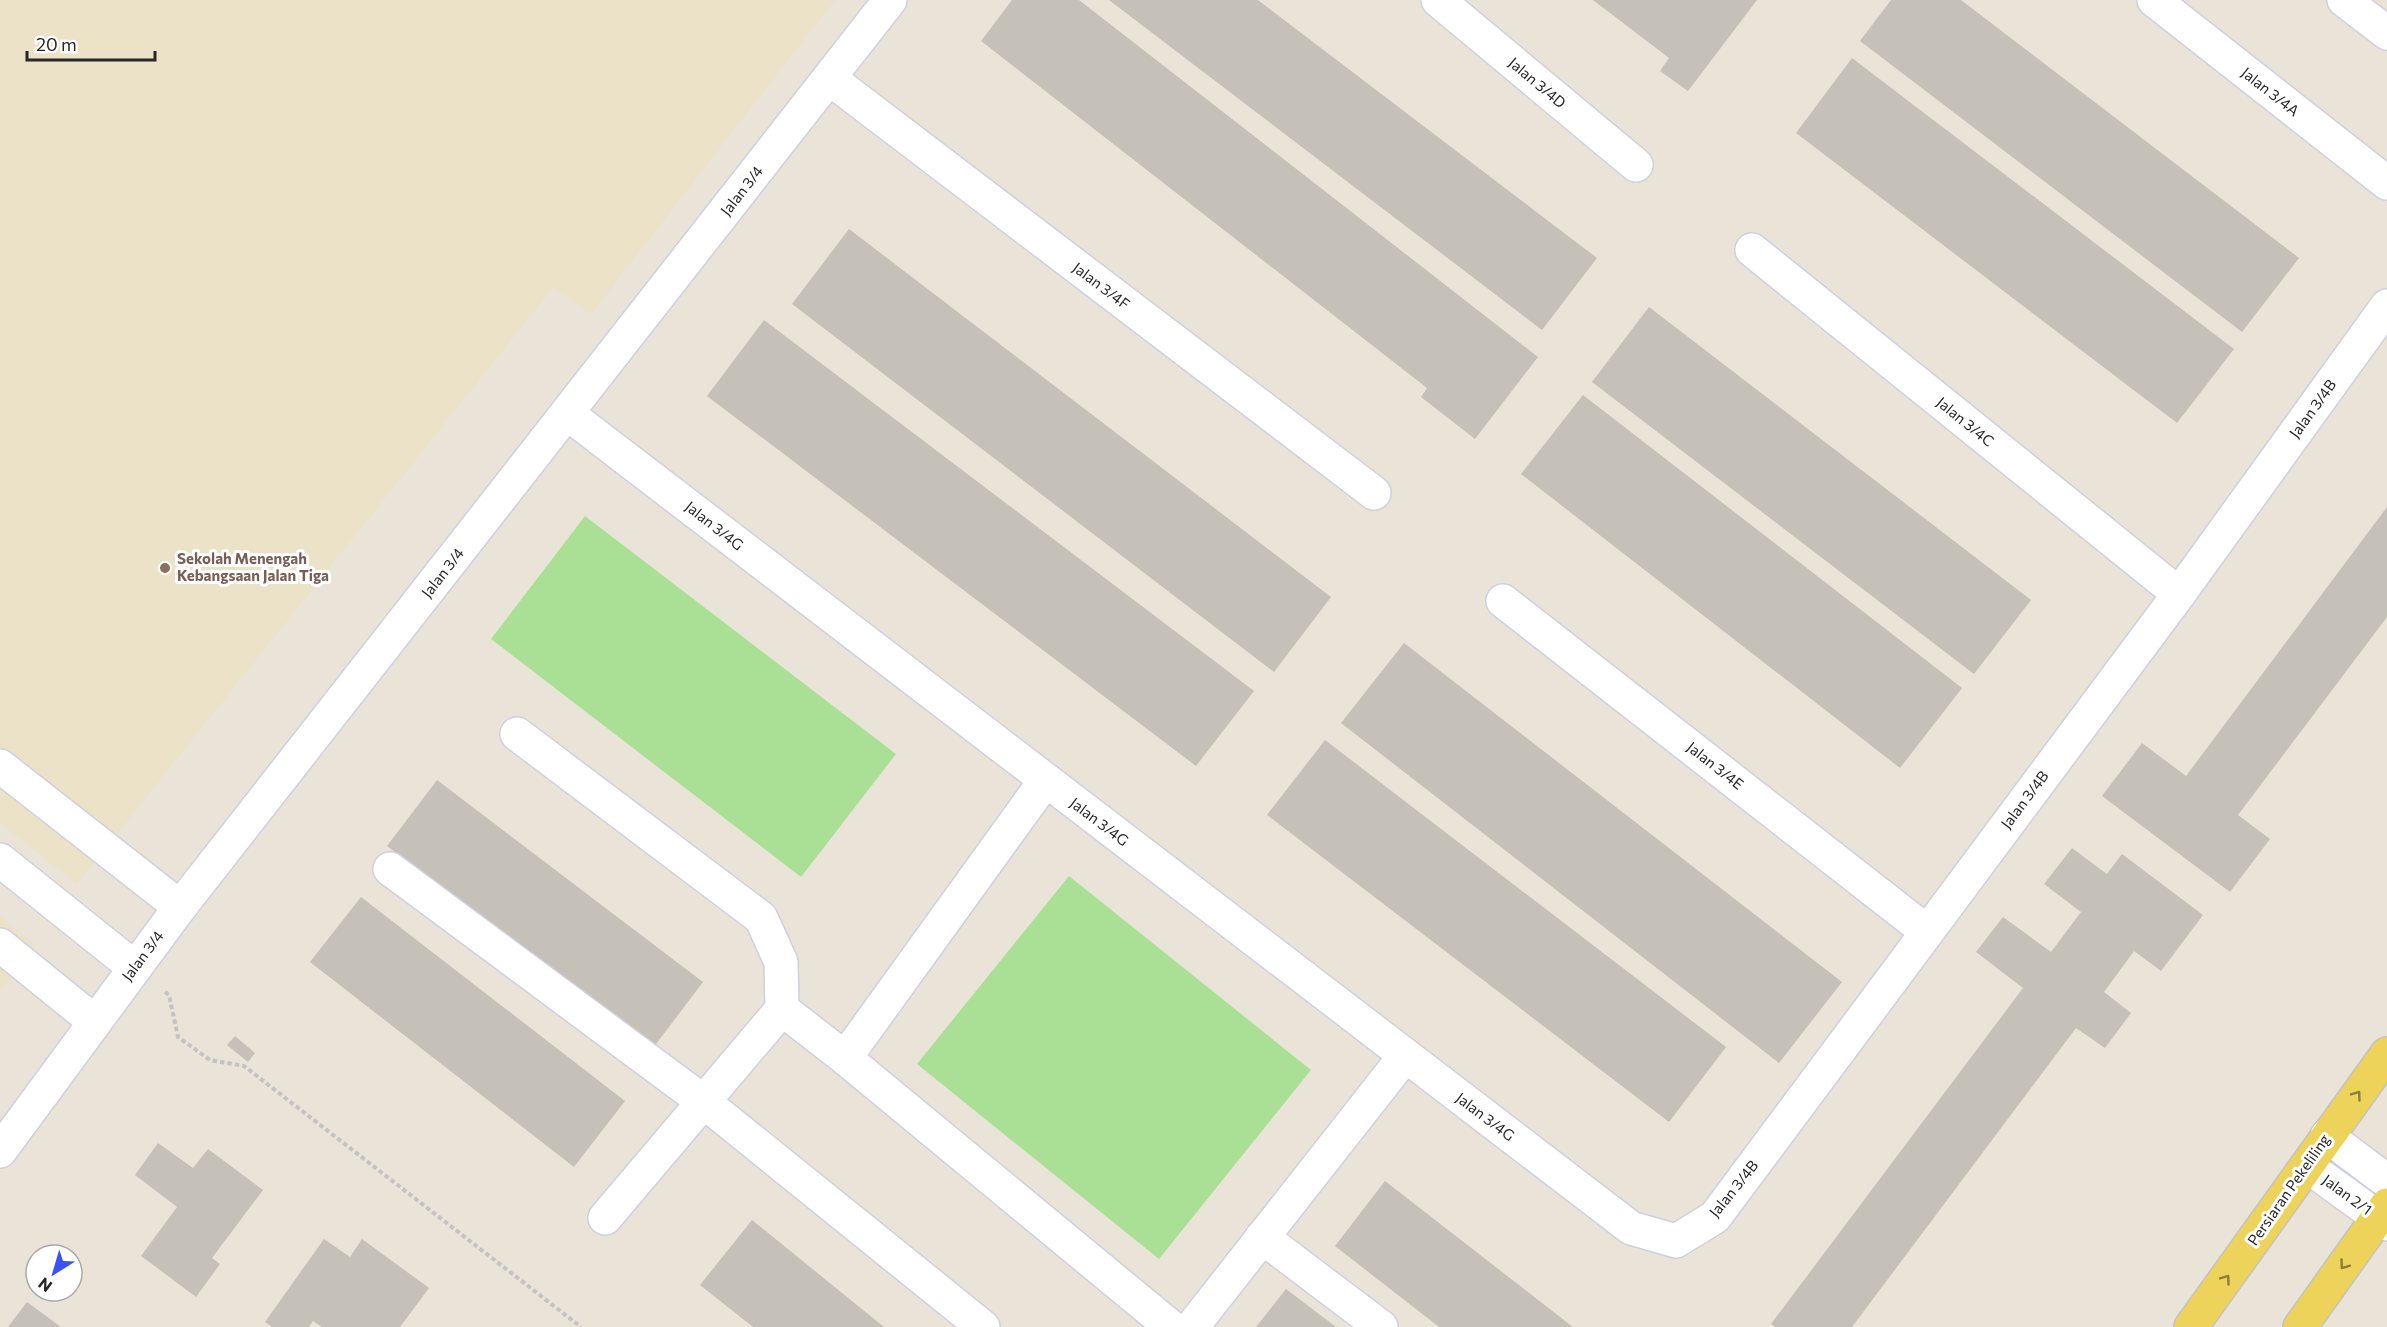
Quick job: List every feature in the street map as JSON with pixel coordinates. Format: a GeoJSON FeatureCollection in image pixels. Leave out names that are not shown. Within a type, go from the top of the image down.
{"type":"FeatureCollection","features":[{"type":"Feature","properties":{"kind":"main road","name":"Persiaran Pekeliling"},"geometry":{"type":"LineString","coordinates":[[2192,1327],[2387,1054]]}},
{"type":"Feature","properties":{"kind":"main road"},"geometry":{"type":"LineString","coordinates":[[2300,1327],[2384,1215]]}},
{"type":"Feature","properties":{"kind":"street","name":"Jalan 3/4"},"geometry":{"type":"LineString","coordinates":[[0,1151],[180,907],[890,0]]}},
{"type":"Feature","properties":{"kind":"street","name":"Jalan 3/4D"},"geometry":{"type":"LineString","coordinates":[[1438,0],[1636,165]]}},
{"type":"Feature","properties":{"kind":"street","name":"Jalan 3/4A"},"geometry":{"type":"LineString","coordinates":[[2154,0],[2387,183]]}},
{"type":"Feature","properties":{"kind":"street"},"geometry":{"type":"LineString","coordinates":[[2344,0],[2387,33]]}},
{"type":"Feature","properties":{"kind":"street","name":"Jalan 3/4F"},"geometry":{"type":"LineString","coordinates":[[829,78],[1374,493]]}},
{"type":"Feature","properties":{"kind":"street","name":"Jalan 3/4C"},"geometry":{"type":"LineString","coordinates":[[1752,250],[2179,594]]}},
{"type":"Feature","properties":{"kind":"street","name":"Jalan 3/4B"},"geometry":{"type":"LineString","coordinates":[[1631,1228],[1676,1241],[1715,1217],[2179,594],[2387,306]]}},
{"type":"Feature","properties":{"kind":"street","name":"Jalan 3/4G"},"geometry":{"type":"LineString","coordinates":[[568,414],[1631,1228]]}},
{"type":"Feature","properties":{"kind":"street","name":"Jalan 3/4E"},"geometry":{"type":"LineString","coordinates":[[1503,601],[1926,931]]}},
{"type":"Feature","properties":{"kind":"street"},"geometry":{"type":"LineString","coordinates":[[517,734],[761,918],[781,962],[782,1009],[605,1218]]}},
{"type":"Feature","properties":{"kind":"street"},"geometry":{"type":"LineString","coordinates":[[0,766],[180,907]]}},
{"type":"Feature","properties":{"kind":"street"},"geometry":{"type":"LineString","coordinates":[[845,1058],[1046,781]]}},
{"type":"Feature","properties":{"kind":"street"},"geometry":{"type":"LineString","coordinates":[[0,860],[135,968]]}},
{"type":"Feature","properties":{"kind":"street"},"geometry":{"type":"LineString","coordinates":[[390,869],[704,1102],[983,1327]]}},
{"type":"Feature","properties":{"kind":"street"},"geometry":{"type":"LineString","coordinates":[[0,945],[95,1022]]}},
{"type":"Feature","properties":{"kind":"street"},"geometry":{"type":"LineString","coordinates":[[782,1009],[845,1058],[1171,1327]]}},
{"type":"Feature","properties":{"kind":"street"},"geometry":{"type":"LineString","coordinates":[[1192,1327],[1405,1056]]}},
{"type":"Feature","properties":{"kind":"street"},"geometry":{"type":"LineString","coordinates":[[2327,1137],[2387,1181]]}},
{"type":"Feature","properties":{"kind":"street","name":"Jalan 2/1"},"geometry":{"type":"LineString","coordinates":[[2307,1166],[2384,1215]]}},
{"type":"Feature","properties":{"kind":"street"},"geometry":{"type":"LineString","coordinates":[[1262,1237],[1381,1327]]}},
{"type":"Feature","properties":{"kind":"path"},"geometry":{"type":"LineString","coordinates":[[135,968],[169,995],[178,1037],[210,1060],[244,1066],[581,1327]]}},
{"type":"Feature","properties":{"kind":"shaded area","name":"Sekolah Menengah Kebangsaan Jalan Tiga"},"geometry":{"type":"Polygon","coordinates":[[[0,0],[835,0],[591,314],[553,288],[77,884],[0,823],[0,0]]]}},
{"type":"Feature","properties":{"kind":"shaded area"},"geometry":{"type":"Polygon","coordinates":[[[0,916],[35,945],[0,991],[0,916]]]}},
{"type":"Feature","properties":{"kind":"green space"},"geometry":{"type":"Polygon","coordinates":[[[585,516],[896,754],[801,877],[491,639],[585,516]]]}},
{"type":"Feature","properties":{"kind":"green space"},"geometry":{"type":"Polygon","coordinates":[[[1069,876],[1311,1070],[1159,1259],[917,1064],[1069,876]]]}},
{"type":"Feature","properties":{"kind":"building"},"geometry":{"type":"Polygon","coordinates":[[[1012,0],[1079,0],[1538,357],[1475,439],[1421,397],[1427,388],[981,41],[1012,0]]]}},
{"type":"Feature","properties":{"kind":"building"},"geometry":{"type":"Polygon","coordinates":[[[1109,0],[1258,0],[1597,258],[1542,330],[1109,0]]]}},
{"type":"Feature","properties":{"kind":"building"},"geometry":{"type":"Polygon","coordinates":[[[1593,0],[1757,0],[1688,91],[1660,71],[1669,58],[1593,0]]]}},
{"type":"Feature","properties":{"kind":"building"},"geometry":{"type":"Polygon","coordinates":[[[1891,0],[1961,0],[2299,258],[2242,332],[1860,41],[1891,0]]]}},
{"type":"Feature","properties":{"kind":"building"},"geometry":{"type":"Polygon","coordinates":[[[1852,58],[2234,349],[2177,423],[1796,133],[1852,58]]]}},
{"type":"Feature","properties":{"kind":"building"},"geometry":{"type":"Polygon","coordinates":[[[849,229],[1331,597],[1274,672],[792,304],[849,229]]]}},
{"type":"Feature","properties":{"kind":"building"},"geometry":{"type":"Polygon","coordinates":[[[1649,307],[2031,600],[1974,674],[1592,382],[1649,307]]]}},
{"type":"Feature","properties":{"kind":"building"},"geometry":{"type":"Polygon","coordinates":[[[764,320],[1254,691],[1196,766],[707,396],[764,320]]]}},
{"type":"Feature","properties":{"kind":"building"},"geometry":{"type":"Polygon","coordinates":[[[1583,395],[1962,688],[1900,768],[1521,474],[1583,395]]]}},
{"type":"Feature","properties":{"kind":"building"},"geometry":{"type":"Polygon","coordinates":[[[2387,507],[2387,617],[2238,815],[2270,839],[2230,892],[2102,796],[2142,743],[2186,776],[2387,507]]]}},
{"type":"Feature","properties":{"kind":"building"},"geometry":{"type":"Polygon","coordinates":[[[1404,643],[1842,982],[1779,1063],[1341,723],[1404,643]]]}},
{"type":"Feature","properties":{"kind":"building"},"geometry":{"type":"Polygon","coordinates":[[[1325,740],[1726,1047],[1669,1122],[1267,815],[1325,740]]]}},
{"type":"Feature","properties":{"kind":"building"},"geometry":{"type":"Polygon","coordinates":[[[437,780],[703,982],[653,1048],[387,846],[437,780]]]}},
{"type":"Feature","properties":{"kind":"building"},"geometry":{"type":"Polygon","coordinates":[[[2072,848],[2107,874],[2122,854],[2203,915],[2161,971],[2134,951],[2104,992],[2131,1013],[2105,1048],[2076,1028],[1852,1327],[1775,1327],[1771,1324],[2023,988],[1976,952],[2003,917],[2051,952],[2081,912],[2044,884],[2072,848]]]}},
{"type":"Feature","properties":{"kind":"building"},"geometry":{"type":"Polygon","coordinates":[[[361,897],[625,1101],[574,1167],[310,962],[361,897]]]}},
{"type":"Feature","properties":{"kind":"building"},"geometry":{"type":"Polygon","coordinates":[[[235,1036],[255,1053],[248,1062],[227,1045],[235,1036]]]}},
{"type":"Feature","properties":{"kind":"building"},"geometry":{"type":"Polygon","coordinates":[[[158,1143],[193,1168],[208,1149],[263,1190],[212,1258],[220,1264],[196,1297],[141,1256],[177,1207],[135,1175],[158,1143]]]}},
{"type":"Feature","properties":{"kind":"building"},"geometry":{"type":"Polygon","coordinates":[[[1385,1181],[1573,1327],[1439,1327],[1335,1246],[1385,1181]]]}},
{"type":"Feature","properties":{"kind":"building"},"geometry":{"type":"Polygon","coordinates":[[[752,1220],[884,1327],[753,1327],[700,1285],[752,1220]]]}},
{"type":"Feature","properties":{"kind":"building"},"geometry":{"type":"Polygon","coordinates":[[[324,1239],[350,1257],[362,1239],[429,1288],[400,1327],[322,1327],[313,1321],[309,1327],[272,1327],[265,1322],[324,1239]]]}},
{"type":"Feature","properties":{"kind":"building"},"geometry":{"type":"Polygon","coordinates":[[[1286,1289],[1336,1327],[1256,1327],[1286,1289]]]}},
{"type":"Feature","properties":{"kind":"building"},"geometry":{"type":"Polygon","coordinates":[[[28,1303],[61,1327],[8,1327],[28,1303]]]}},
{"type":"Feature","properties":{"kind":"place","name":"Sekolah Menengah Kebangsaan Jalan Tiga"},"geometry":{"type":"Point","coordinates":[165,568]}}]}
